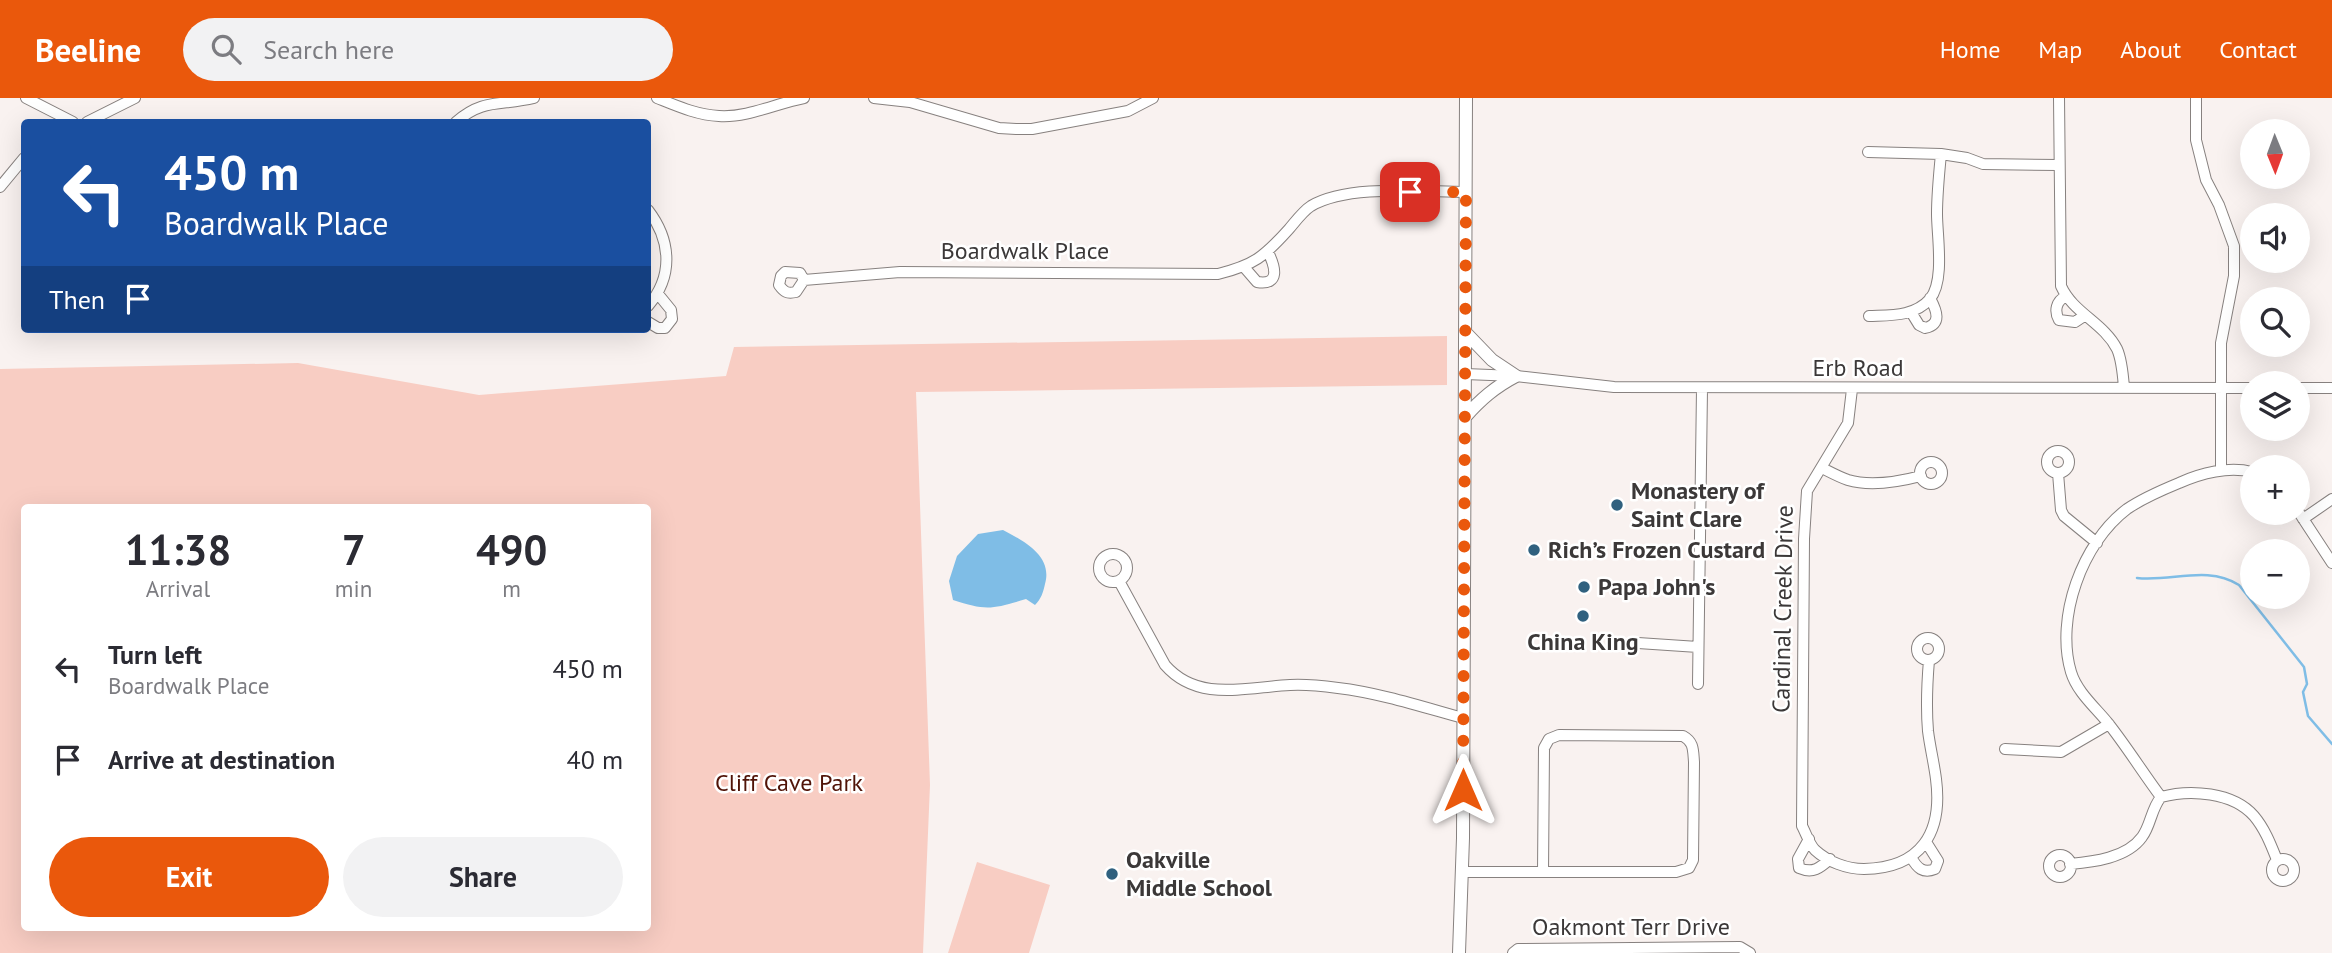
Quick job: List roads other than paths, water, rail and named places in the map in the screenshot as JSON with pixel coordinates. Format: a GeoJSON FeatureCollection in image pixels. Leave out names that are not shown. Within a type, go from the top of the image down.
{"type":"FeatureCollection","features":[{"type":"Feature","properties":{"kind":"main road"},"geometry":{"type":"LineString","coordinates":[[1459,953],[1462,872],[1466,99]]}},
{"type":"Feature","properties":{"kind":"main road"},"geometry":{"type":"LineString","coordinates":[[1465,417],[1483,397],[1516,376],[1492,360],[1466,333]]}},
{"type":"Feature","properties":{"kind":"street"},"geometry":{"type":"LineString","coordinates":[[26,98],[67,119]]}},
{"type":"Feature","properties":{"kind":"street"},"geometry":{"type":"LineString","coordinates":[[93,119],[135,98]]}},
{"type":"Feature","properties":{"kind":"street"},"geometry":{"type":"LineString","coordinates":[[460,119],[482,105],[534,98]]}},
{"type":"Feature","properties":{"kind":"street"},"geometry":{"type":"LineString","coordinates":[[657,98],[687,110],[720,116],[739,115],[804,98]]}},
{"type":"Feature","properties":{"kind":"street"},"geometry":{"type":"LineString","coordinates":[[874,98],[910,102],[999,128],[1032,129],[1128,111],[1153,98]]}},
{"type":"Feature","properties":{"kind":"street"},"geometry":{"type":"LineString","coordinates":[[2059,98],[2061,286],[2066,296],[2107,335],[2117,350],[2124,388]]}},
{"type":"Feature","properties":{"kind":"street"},"geometry":{"type":"LineString","coordinates":[[2196,98],[2196,140],[2206,180],[2219,205],[2234,247],[2234,276],[2221,344],[2221,471]]}},
{"type":"Feature","properties":{"kind":"street"},"geometry":{"type":"LineString","coordinates":[[1868,152],[1941,154],[1967,158],[1983,164],[2058,165]]}},
{"type":"Feature","properties":{"kind":"street"},"geometry":{"type":"LineString","coordinates":[[1869,316],[1911,312],[1930,298],[1939,268],[1937,215],[1941,154]]}},
{"type":"Feature","properties":{"kind":"street"},"geometry":{"type":"LineString","coordinates":[[0,187],[21,162]]}},
{"type":"Feature","properties":{"kind":"street","name":"Boardwalk Place"},"geometry":{"type":"LineString","coordinates":[[804,280],[900,272],[1218,274],[1244,267],[1268,252],[1309,207],[1329,198],[1354,192],[1466,192]]}},
{"type":"Feature","properties":{"kind":"street"},"geometry":{"type":"LineString","coordinates":[[651,215],[663,236],[667,251],[667,269],[658,294],[651,302]]}},
{"type":"Feature","properties":{"kind":"street"},"geometry":{"type":"LineString","coordinates":[[1244,267],[1257,282],[1263,283],[1272,279],[1275,266],[1268,252]]}},
{"type":"Feature","properties":{"kind":"street"},"geometry":{"type":"LineString","coordinates":[[651,324],[665,328],[672,319],[671,310],[658,294]]}},
{"type":"Feature","properties":{"kind":"street"},"geometry":{"type":"LineString","coordinates":[[2066,296],[2060,299],[2057,305],[2059,320],[2075,322],[2084,316]]}},
{"type":"Feature","properties":{"kind":"street"},"geometry":{"type":"LineString","coordinates":[[1911,312],[1919,326],[1932,327],[1938,314],[1930,298]]}},
{"type":"Feature","properties":{"kind":"street","name":"Erb Road"},"geometry":{"type":"LineString","coordinates":[[1465,374],[1516,376],[1614,387],[2240,388]]}},
{"type":"Feature","properties":{"kind":"street"},"geometry":{"type":"LineString","coordinates":[[1698,684],[1702,388]]}},
{"type":"Feature","properties":{"kind":"street"},"geometry":{"type":"LineString","coordinates":[[2310,388],[2332,388]]}},
{"type":"Feature","properties":{"kind":"street","name":"Cardinal Creek Drive"},"geometry":{"type":"LineString","coordinates":[[1830,859],[1820,868],[1810,871],[1799,868],[1798,859],[1809,839],[1802,826],[1804,539],[1807,491],[1848,424],[1852,389]]}},
{"type":"Feature","properties":{"kind":"street"},"geometry":{"type":"LineString","coordinates":[[1822,468],[1849,480],[1868,482],[1889,483],[1921,476]]}},
{"type":"Feature","properties":{"kind":"street"},"geometry":{"type":"LineString","coordinates":[[2161,797],[2109,724],[2079,689],[2068,657],[2066,626],[2069,607],[2075,586],[2097,543],[2107,528],[2134,505],[2194,476],[2221,471],[2240,472]]}},
{"type":"Feature","properties":{"kind":"street"},"geometry":{"type":"LineString","coordinates":[[2058,473],[2061,510],[2064,516],[2068,522],[2097,543]]}},
{"type":"Feature","properties":{"kind":"street"},"geometry":{"type":"LineString","coordinates":[[2310,510],[2332,499]]}},
{"type":"Feature","properties":{"kind":"street"},"geometry":{"type":"LineString","coordinates":[[2307,525],[2332,563]]}},
{"type":"Feature","properties":{"kind":"street"},"geometry":{"type":"LineString","coordinates":[[1119,581],[1165,665],[1175,677],[1191,685],[1211,689],[1292,685],[1341,688],[1463,718]]}},
{"type":"Feature","properties":{"kind":"street"},"geometry":{"type":"LineString","coordinates":[[1637,643],[1698,647]]}},
{"type":"Feature","properties":{"kind":"street"},"geometry":{"type":"LineString","coordinates":[[1809,839],[1815,849],[1841,866],[1857,869],[1896,866],[1911,857],[1926,842],[1933,827],[1937,805],[1926,708],[1928,660]]}},
{"type":"Feature","properties":{"kind":"street"},"geometry":{"type":"LineString","coordinates":[[2005,749],[2061,752],[2109,724]]}},
{"type":"Feature","properties":{"kind":"street"},"geometry":{"type":"LineString","coordinates":[[1462,872],[1543,872],[1676,872],[1689,868],[1693,860],[1693,747],[1689,740],[1683,736],[1559,735],[1549,739],[1544,748],[1543,872]]}},
{"type":"Feature","properties":{"kind":"street"},"geometry":{"type":"LineString","coordinates":[[2070,864],[2094,862],[2128,849],[2142,837],[2154,805],[2161,797],[2176,793],[2204,794],[2236,802],[2253,815],[2263,828],[2277,860]]}},
{"type":"Feature","properties":{"kind":"street"},"geometry":{"type":"LineString","coordinates":[[1911,857],[1917,868],[1924,871],[1936,869],[1938,862],[1926,842]]}},
{"type":"Feature","properties":{"kind":"street","name":"Oakmont Terr Drive"},"geometry":{"type":"LineString","coordinates":[[1513,953],[1518,948],[1740,947],[1750,953]]}},
{"type":"Feature","properties":{"kind":"water"},"geometry":{"type":"Polygon","coordinates":[[[1003,530],[1028,545],[1045,565],[1045,584],[1039,600],[1035,605],[1026,599],[990,607],[953,600],[949,581],[957,556],[978,534],[1003,530]]]}},
{"type":"Feature","properties":{"kind":"waterway"},"geometry":{"type":"LineString","coordinates":[[2137,578],[2202,575],[2227,579],[2239,585],[2304,667],[2307,684],[2303,692],[2308,716],[2332,744]]}},
{"type":"Feature","properties":{"kind":"place","name":"Monastery of Saint Clare"},"geometry":{"type":"Point","coordinates":[1617,505]}},
{"type":"Feature","properties":{"kind":"place","name":"Rich’s Frozen Custard"},"geometry":{"type":"Point","coordinates":[1534,550]}},
{"type":"Feature","properties":{"kind":"place","name":"Papa John's"},"geometry":{"type":"Point","coordinates":[1584,587]}},
{"type":"Feature","properties":{"kind":"place","name":"China King"},"geometry":{"type":"Point","coordinates":[1583,616]}},
{"type":"Feature","properties":{"kind":"place","name":"Oakville Middle School"},"geometry":{"type":"Point","coordinates":[1112,874]}},
{"type":"Feature","properties":{"kind":"park label","name":"Cliff Cave Park"},"geometry":{"type":"Point","coordinates":[789,783]}}]}
